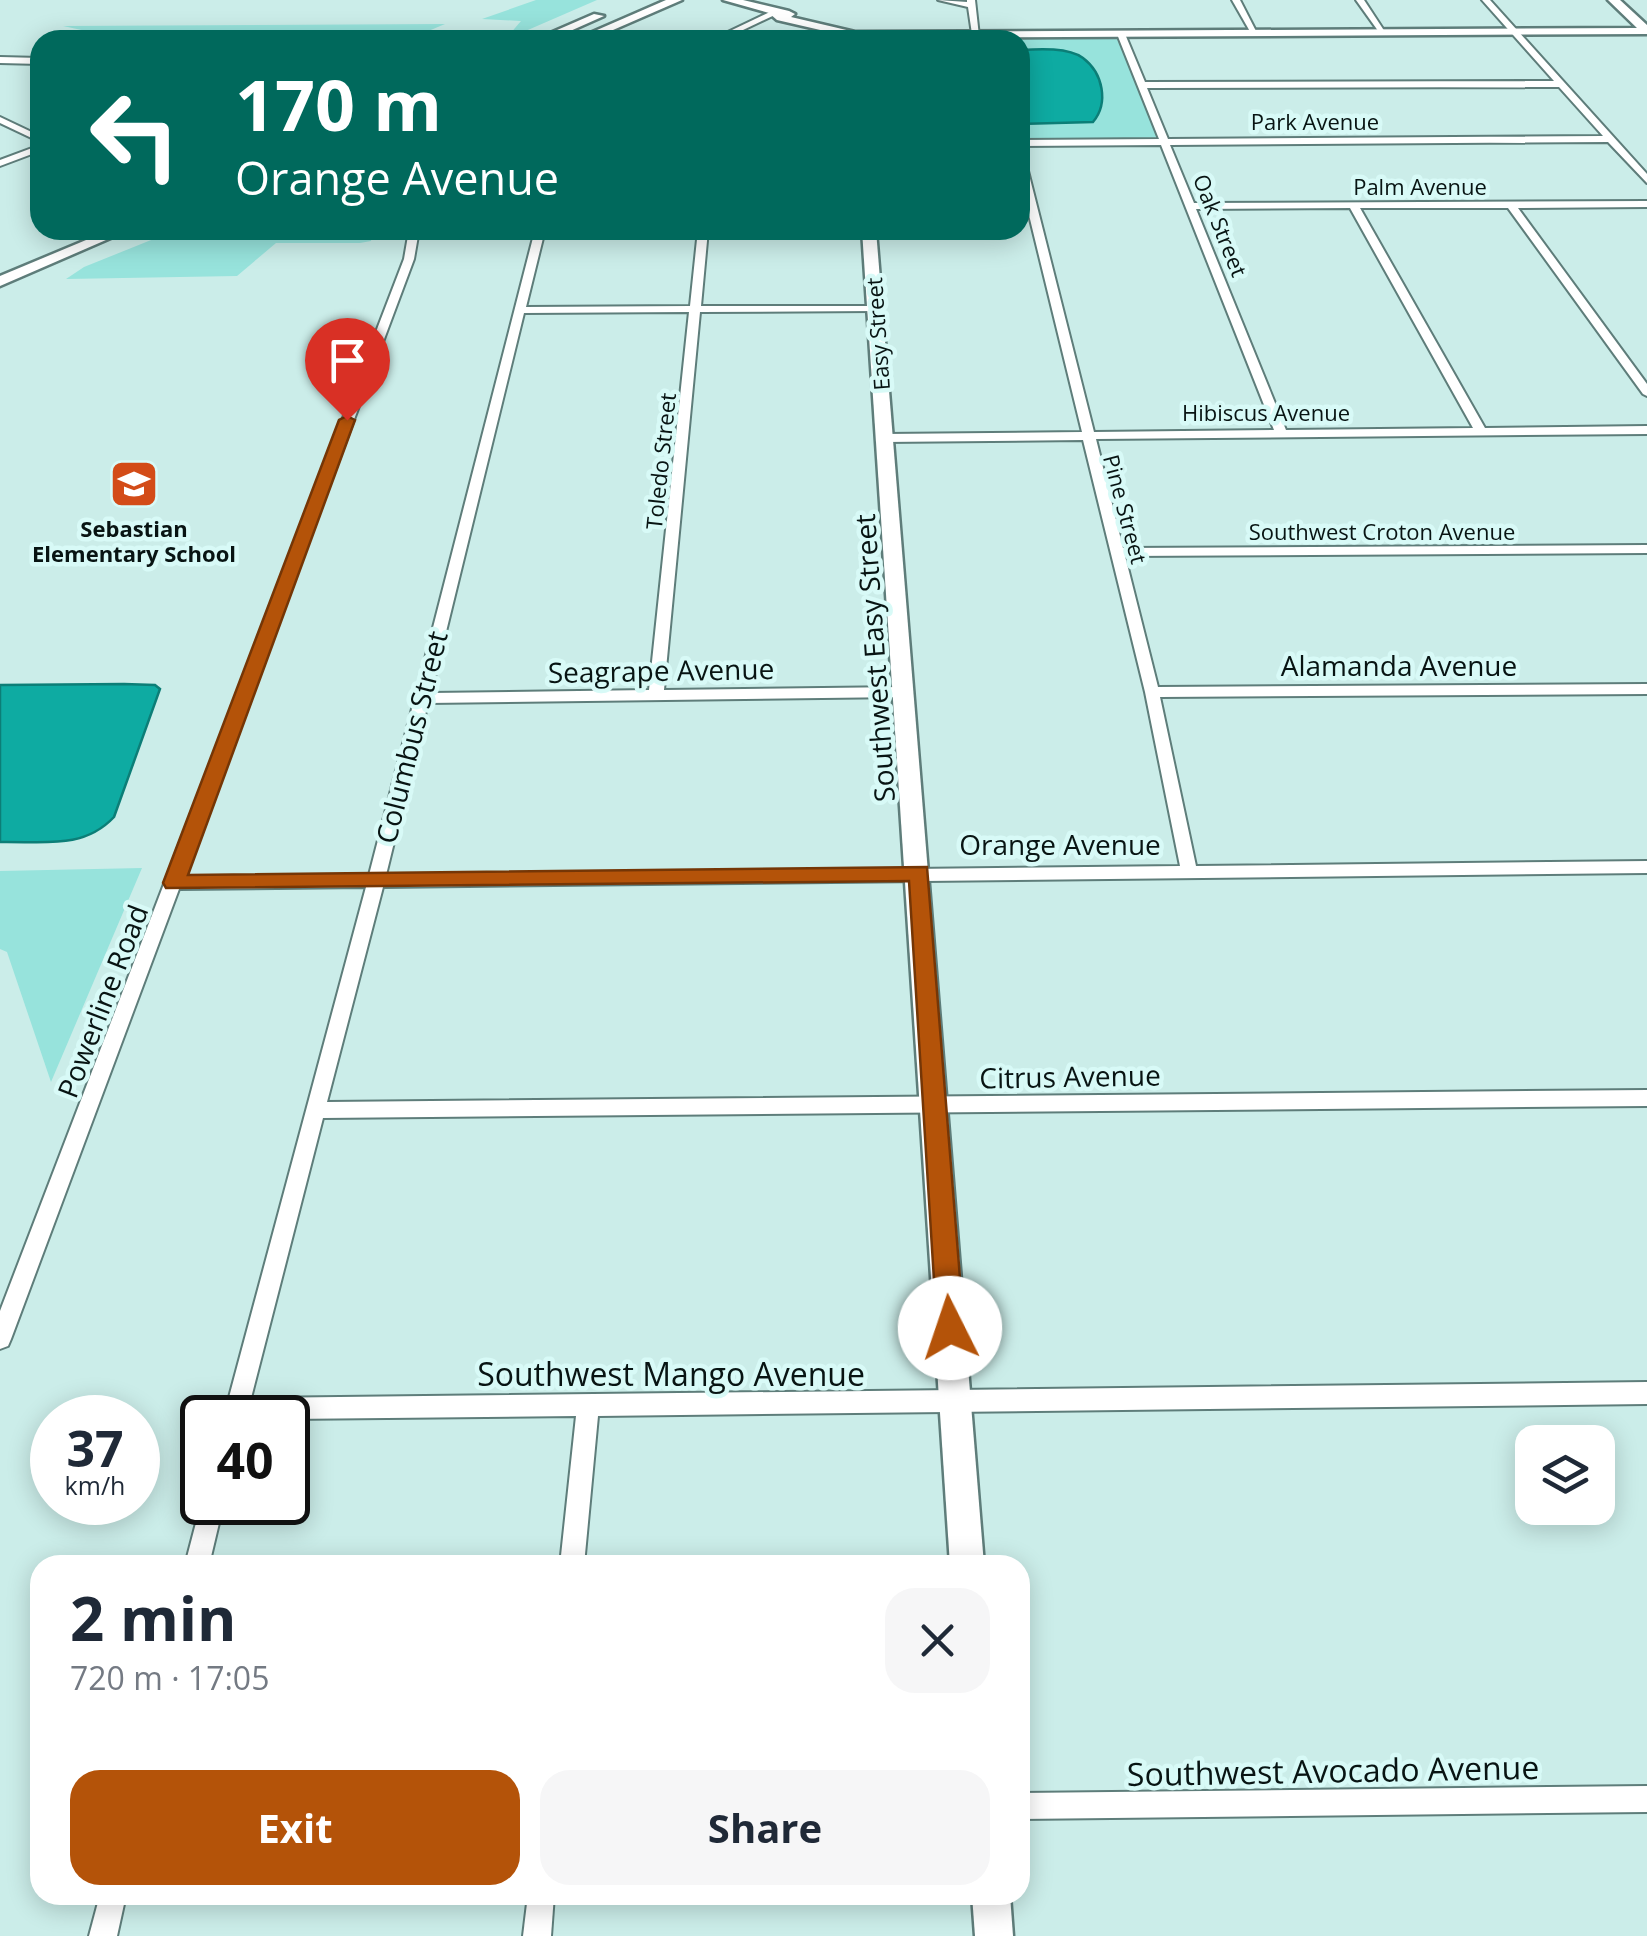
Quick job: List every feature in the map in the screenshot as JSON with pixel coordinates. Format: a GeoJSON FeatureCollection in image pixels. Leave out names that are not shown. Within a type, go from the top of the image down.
{"type":"FeatureCollection","features":[{"type":"Feature","properties":{"kind":"street"},"geometry":{"type":"LineString","coordinates":[[604,30],[676,0]]}},
{"type":"Feature","properties":{"kind":"street"},"geometry":{"type":"LineString","coordinates":[[729,0],[825,30]]}},
{"type":"Feature","properties":{"kind":"street"},"geometry":{"type":"LineString","coordinates":[[942,0],[970,2],[975,30]]}},
{"type":"Feature","properties":{"kind":"street"},"geometry":{"type":"LineString","coordinates":[[1236,0],[1255,33]]}},
{"type":"Feature","properties":{"kind":"street"},"geometry":{"type":"LineString","coordinates":[[1360,0],[1384,32]]}},
{"type":"Feature","properties":{"kind":"street"},"geometry":{"type":"LineString","coordinates":[[1486,0],[1647,180]]}},
{"type":"Feature","properties":{"kind":"street"},"geometry":{"type":"LineString","coordinates":[[1614,0],[1647,31]]}},
{"type":"Feature","properties":{"kind":"street"},"geometry":{"type":"LineString","coordinates":[[564,30],[619,7]]}},
{"type":"Feature","properties":{"kind":"street"},"geometry":{"type":"LineString","coordinates":[[736,30],[775,12]]}},
{"type":"Feature","properties":{"kind":"street"},"geometry":{"type":"LineString","coordinates":[[1030,34],[1647,31]]}},
{"type":"Feature","properties":{"kind":"street","name":"Oak Street"},"geometry":{"type":"LineString","coordinates":[[1122,34],[1281,433]]}},
{"type":"Feature","properties":{"kind":"street"},"geometry":{"type":"LineString","coordinates":[[0,60],[30,61]]}},
{"type":"Feature","properties":{"kind":"street"},"geometry":{"type":"LineString","coordinates":[[1144,85],[1562,84]]}},
{"type":"Feature","properties":{"kind":"street"},"geometry":{"type":"LineString","coordinates":[[0,120],[30,134]]}},
{"type":"Feature","properties":{"kind":"street","name":"Park Avenue"},"geometry":{"type":"LineString","coordinates":[[1030,142],[1610,139]]}},
{"type":"Feature","properties":{"kind":"street"},"geometry":{"type":"LineString","coordinates":[[0,163],[30,152]]}},
{"type":"Feature","properties":{"kind":"street","name":"Pine Street"},"geometry":{"type":"LineString","coordinates":[[1030,202],[1084,433],[1152,692],[1188,871]]}},
{"type":"Feature","properties":{"kind":"street","name":"Palm Avenue"},"geometry":{"type":"LineString","coordinates":[[1192,206],[1647,204]]}},
{"type":"Feature","properties":{"kind":"street"},"geometry":{"type":"LineString","coordinates":[[1353,206],[1481,431]]}},
{"type":"Feature","properties":{"kind":"street"},"geometry":{"type":"LineString","coordinates":[[1511,206],[1647,392]]}},
{"type":"Feature","properties":{"kind":"street"},"geometry":{"type":"LineString","coordinates":[[0,264],[59,240]]}},
{"type":"Feature","properties":{"kind":"street"},"geometry":{"type":"LineString","coordinates":[[0,281],[98,240]]}},
{"type":"Feature","properties":{"kind":"street","name":"Powerline Road"},"geometry":{"type":"LineString","coordinates":[[0,1339],[409,260],[412,240]]}},
{"type":"Feature","properties":{"kind":"street","name":"Columbus Street"},"geometry":{"type":"LineString","coordinates":[[240,1395],[376,880],[538,240]]}},
{"type":"Feature","properties":{"kind":"street","name":"Toledo Street"},"geometry":{"type":"LineString","coordinates":[[656,695],[702,240]]}},
{"type":"Feature","properties":{"kind":"street","name":"Easy Street"},"geometry":{"type":"LineString","coordinates":[[871,240],[884,438]]}},
{"type":"Feature","properties":{"kind":"street"},"geometry":{"type":"LineString","coordinates":[[520,310],[874,308]]}},
{"type":"Feature","properties":{"kind":"street","name":"Hibiscus Avenue"},"geometry":{"type":"LineString","coordinates":[[884,438],[1647,430]]}},
{"type":"Feature","properties":{"kind":"street","name":"Southwest Easy Street"},"geometry":{"type":"LineString","coordinates":[[884,438],[919,873]]}},
{"type":"Feature","properties":{"kind":"street","name":"Southwest Croton Avenue"},"geometry":{"type":"LineString","coordinates":[[1117,552],[1647,549]]}},
{"type":"Feature","properties":{"kind":"street","name":"Alamanda Avenue"},"geometry":{"type":"LineString","coordinates":[[1152,692],[1647,689]]}},
{"type":"Feature","properties":{"kind":"street","name":"Seagrape Avenue"},"geometry":{"type":"LineString","coordinates":[[419,698],[904,692]]}},
{"type":"Feature","properties":{"kind":"street","name":"Orange Avenue"},"geometry":{"type":"LineString","coordinates":[[174,883],[1647,867]]}},
{"type":"Feature","properties":{"kind":"street"},"geometry":{"type":"LineString","coordinates":[[919,873],[966,1555]]}},
{"type":"Feature","properties":{"kind":"street","name":"Citrus Avenue"},"geometry":{"type":"LineString","coordinates":[[314,1110],[1647,1098]]}},
{"type":"Feature","properties":{"kind":"street","name":"Southwest Mango Avenue"},"geometry":{"type":"LineString","coordinates":[[310,1412],[1647,1392]]}},
{"type":"Feature","properties":{"kind":"street"},"geometry":{"type":"LineString","coordinates":[[573,1555],[588,1406]]}},
{"type":"Feature","properties":{"kind":"street"},"geometry":{"type":"LineString","coordinates":[[200,1555],[207,1525]]}},
{"type":"Feature","properties":{"kind":"street","name":"Southwest Avocado Avenue"},"geometry":{"type":"LineString","coordinates":[[1030,1806],[1647,1799]]}},
{"type":"Feature","properties":{"kind":"street"},"geometry":{"type":"LineString","coordinates":[[102,1936],[110,1905]]}},
{"type":"Feature","properties":{"kind":"street"},"geometry":{"type":"LineString","coordinates":[[537,1936],[540,1905]]}},
{"type":"Feature","properties":{"kind":"street"},"geometry":{"type":"LineString","coordinates":[[991,1905],[994,1936]]}},
{"type":"Feature","properties":{"kind":"shaded area"},"geometry":{"type":"Polygon","coordinates":[[[536,0],[597,0],[528,30],[513,30],[521,21],[482,19],[536,0]]]}},
{"type":"Feature","properties":{"kind":"shaded area"},"geometry":{"type":"Polygon","coordinates":[[[445,24],[431,30],[82,30],[63,26],[445,24]]]}},
{"type":"Feature","properties":{"kind":"shaded area"},"geometry":{"type":"Polygon","coordinates":[[[1113,37],[1120,41],[1158,134],[1155,138],[1030,140],[1030,38],[1113,37]]]}},
{"type":"Feature","properties":{"kind":"shaded area"},"geometry":{"type":"Polygon","coordinates":[[[1030,50],[1069,52],[1090,64],[1102,88],[1101,106],[1093,122],[1030,124],[1030,50]]]}},
{"type":"Feature","properties":{"kind":"shaded area"},"geometry":{"type":"Polygon","coordinates":[[[151,240],[371,240],[276,243],[237,276],[66,279],[84,267],[151,240]]]}},
{"type":"Feature","properties":{"kind":"shaded area"},"geometry":{"type":"Polygon","coordinates":[[[0,685],[155,685],[160,689],[114,817],[102,828],[76,839],[0,842],[0,685]]]}},
{"type":"Feature","properties":{"kind":"shaded area"},"geometry":{"type":"Polygon","coordinates":[[[142,868],[51,1082],[7,952],[0,949],[0,871],[142,868]]]}},
{"type":"Feature","properties":{"kind":"place","name":"Sebastian Elementary School"},"geometry":{"type":"Point","coordinates":[134,484]}},
{"type":"Feature","properties":{"kind":"route"},"geometry":{"type":"LineString","coordinates":[[347,420],[174,883],[919,873],[950,1328]]}}]}
